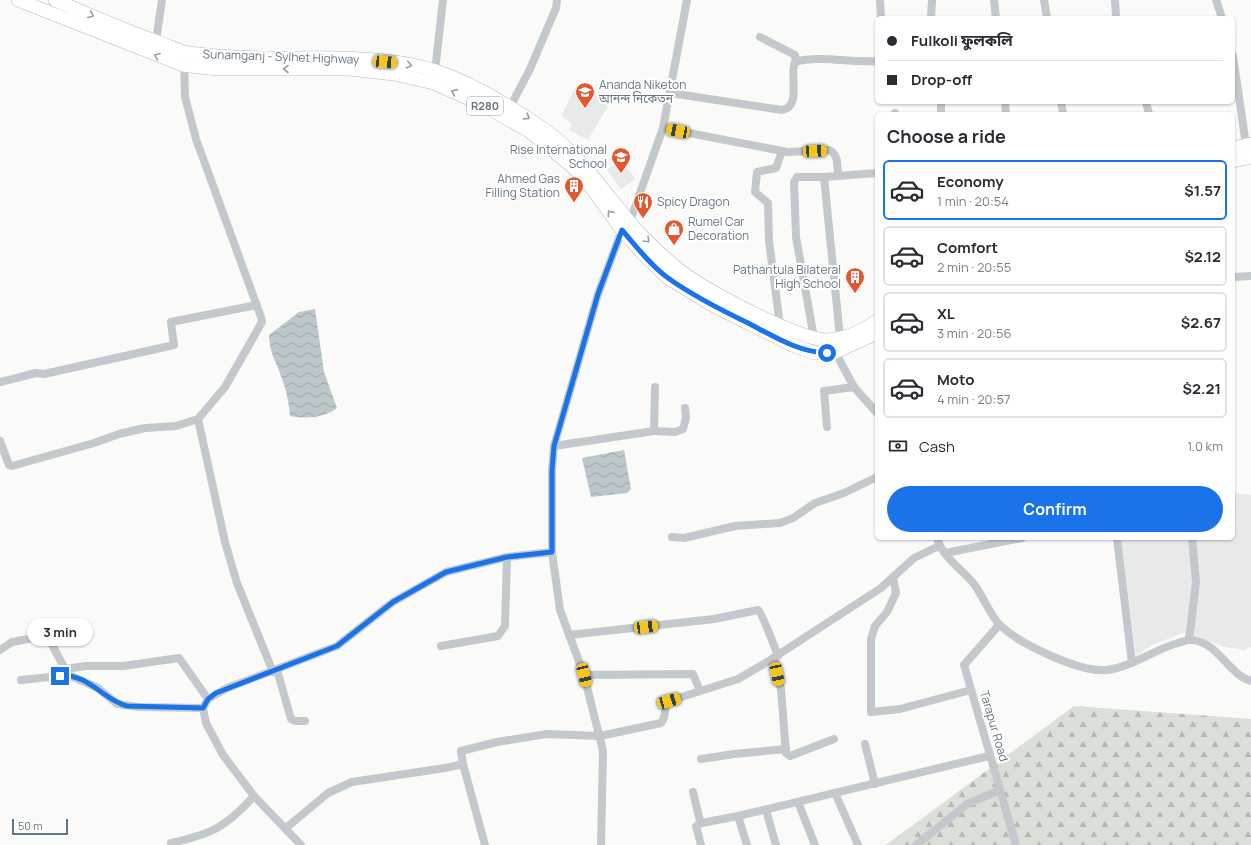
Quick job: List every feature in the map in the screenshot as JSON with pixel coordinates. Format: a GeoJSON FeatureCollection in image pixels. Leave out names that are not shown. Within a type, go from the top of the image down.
{"type":"FeatureCollection","features":[{"type":"Feature","properties":{"kind":"main road","name":"Sunamganj - Sylhet Highway"},"geometry":{"type":"LineString","coordinates":[[18,0],[217,69],[350,69],[394,74],[434,83],[483,105],[508,112]]}},
{"type":"Feature","properties":{"kind":"main road","name":"Sunamganj - Sylhet Highway"},"geometry":{"type":"LineString","coordinates":[[55,0],[140,37],[156,41],[184,58],[225,57],[359,60],[398,63],[435,71],[508,112],[574,168],[626,225],[648,241],[680,270],[711,290],[780,325],[820,339],[840,338],[862,330],[875,323]]}},
{"type":"Feature","properties":{"kind":"main road"},"geometry":{"type":"LineString","coordinates":[[1235,160],[1245,149]]}},
{"type":"Feature","properties":{"kind":"main road","name":"Sunamganj - Sylhet Highway"},"geometry":{"type":"LineString","coordinates":[[626,225],[644,255],[668,278],[714,306],[792,345],[815,353],[835,352],[875,334]]}},
{"type":"Feature","properties":{"kind":"street"},"geometry":{"type":"LineString","coordinates":[[156,41],[162,0]]}},
{"type":"Feature","properties":{"kind":"street"},"geometry":{"type":"LineString","coordinates":[[435,71],[443,0]]}},
{"type":"Feature","properties":{"kind":"street"},"geometry":{"type":"LineString","coordinates":[[508,112],[530,69],[556,8],[557,0]]}},
{"type":"Feature","properties":{"kind":"street"},"geometry":{"type":"LineString","coordinates":[[601,845],[603,751],[584,675],[560,610],[552,552],[552,470],[554,446],[598,294],[663,128],[687,0]]}},
{"type":"Feature","properties":{"kind":"street"},"geometry":{"type":"LineString","coordinates":[[880,0],[881,16]]}},
{"type":"Feature","properties":{"kind":"street"},"geometry":{"type":"LineString","coordinates":[[931,16],[932,0]]}},
{"type":"Feature","properties":{"kind":"street"},"geometry":{"type":"LineString","coordinates":[[994,0],[996,16]]}},
{"type":"Feature","properties":{"kind":"street"},"geometry":{"type":"LineString","coordinates":[[1044,0],[1047,16]]}},
{"type":"Feature","properties":{"kind":"street"},"geometry":{"type":"LineString","coordinates":[[1115,0],[1116,16]]}},
{"type":"Feature","properties":{"kind":"street"},"geometry":{"type":"LineString","coordinates":[[1216,0],[1221,16]]}},
{"type":"Feature","properties":{"kind":"street"},"geometry":{"type":"LineString","coordinates":[[670,93],[750,106],[786,109],[792,102],[794,65],[796,62],[795,55],[760,37]]}},
{"type":"Feature","properties":{"kind":"street"},"geometry":{"type":"LineString","coordinates":[[0,441],[9,465],[12,466],[88,445],[119,434],[145,428],[176,426],[198,419],[225,387],[262,322],[196,139],[185,97],[184,58]]}},
{"type":"Feature","properties":{"kind":"street"},"geometry":{"type":"LineString","coordinates":[[796,62],[822,60],[875,61]]}},
{"type":"Feature","properties":{"kind":"street"},"geometry":{"type":"LineString","coordinates":[[1235,72],[1245,149]]}},
{"type":"Feature","properties":{"kind":"street"},"geometry":{"type":"LineString","coordinates":[[663,128],[782,151],[829,150],[836,155],[838,176]]}},
{"type":"Feature","properties":{"kind":"street"},"geometry":{"type":"LineString","coordinates":[[780,325],[769,241],[768,203],[755,192],[757,172],[776,168],[782,151]]}},
{"type":"Feature","properties":{"kind":"street"},"geometry":{"type":"LineString","coordinates":[[875,173],[824,177],[797,176],[794,182],[796,237],[820,339],[835,352],[854,387],[875,411]]}},
{"type":"Feature","properties":{"kind":"street"},"geometry":{"type":"LineString","coordinates":[[824,177],[840,338]]}},
{"type":"Feature","properties":{"kind":"street"},"geometry":{"type":"LineString","coordinates":[[1235,277],[1251,276]]}},
{"type":"Feature","properties":{"kind":"street"},"geometry":{"type":"LineString","coordinates":[[0,382],[36,372],[44,374],[174,346],[171,322],[257,305]]}},
{"type":"Feature","properties":{"kind":"street"},"geometry":{"type":"LineString","coordinates":[[827,428],[824,391],[854,387]]}},
{"type":"Feature","properties":{"kind":"street"},"geometry":{"type":"LineString","coordinates":[[654,431],[655,388]]}},
{"type":"Feature","properties":{"kind":"street"},"geometry":{"type":"LineString","coordinates":[[554,446],[616,438],[654,431],[675,432],[683,429],[686,418],[685,408]]}},
{"type":"Feature","properties":{"kind":"street"},"geometry":{"type":"LineString","coordinates":[[198,419],[227,549],[237,583],[275,671],[291,719],[295,721],[305,721]]}},
{"type":"Feature","properties":{"kind":"street"},"geometry":{"type":"LineString","coordinates":[[672,537],[684,538],[735,526],[780,523],[793,518],[814,503],[844,493],[875,478]]}},
{"type":"Feature","properties":{"kind":"street"},"geometry":{"type":"LineString","coordinates":[[945,553],[1012,540]]}},
{"type":"Feature","properties":{"kind":"street"},"geometry":{"type":"LineString","coordinates":[[1117,540],[1132,663]]}},
{"type":"Feature","properties":{"kind":"street"},"geometry":{"type":"LineString","coordinates":[[1189,640],[1196,582],[1192,540]]}},
{"type":"Feature","properties":{"kind":"street"},"geometry":{"type":"LineString","coordinates":[[485,845],[463,764],[461,751],[497,742],[547,734],[600,736],[661,723],[665,718],[665,706],[669,701],[738,679],[776,657],[881,588],[914,558],[938,542],[945,553],[974,584],[1000,625],[1026,644],[1059,659],[1086,668],[1107,670],[1132,663],[1167,646],[1189,640],[1202,643],[1213,649],[1235,671],[1251,681]]}},
{"type":"Feature","properties":{"kind":"street"},"geometry":{"type":"LineString","coordinates":[[301,845],[254,796],[223,755],[209,729],[203,708],[208,699],[226,688],[275,671],[337,646],[393,602],[446,572],[507,557],[552,552]]}},
{"type":"Feature","properties":{"kind":"street"},"geometry":{"type":"LineString","coordinates":[[441,646],[498,636],[505,626],[507,557]]}},
{"type":"Feature","properties":{"kind":"street"},"geometry":{"type":"LineString","coordinates":[[893,577],[896,593],[887,612],[875,626],[871,639],[871,712],[900,709],[971,690]]}},
{"type":"Feature","properties":{"kind":"street"},"geometry":{"type":"LineString","coordinates":[[569,635],[714,619],[758,610],[761,612],[776,657],[786,753],[790,756],[834,739]]}},
{"type":"Feature","properties":{"kind":"street","name":"Tarapur Road"},"geometry":{"type":"LineString","coordinates":[[1000,625],[964,665],[989,756],[1016,845]]}},
{"type":"Feature","properties":{"kind":"street"},"geometry":{"type":"LineString","coordinates":[[0,650],[12,642],[46,636],[67,672],[98,688],[117,704],[138,707],[203,708]]}},
{"type":"Feature","properties":{"kind":"street"},"geometry":{"type":"LineString","coordinates":[[21,680],[67,672],[86,666],[123,666],[179,658],[208,699]]}},
{"type":"Feature","properties":{"kind":"street"},"geometry":{"type":"LineString","coordinates":[[584,675],[693,674],[700,691]]}},
{"type":"Feature","properties":{"kind":"street"},"geometry":{"type":"LineString","coordinates":[[865,744],[875,784]]}},
{"type":"Feature","properties":{"kind":"street"},"geometry":{"type":"LineString","coordinates":[[701,759],[786,748]]}},
{"type":"Feature","properties":{"kind":"street"},"geometry":{"type":"LineString","coordinates":[[701,845],[696,826],[702,823],[766,810],[989,756]]}},
{"type":"Feature","properties":{"kind":"street"},"geometry":{"type":"LineString","coordinates":[[286,828],[328,792],[352,782],[463,764]]}},
{"type":"Feature","properties":{"kind":"street"},"geometry":{"type":"LineString","coordinates":[[916,845],[967,804],[1000,790]]}},
{"type":"Feature","properties":{"kind":"street"},"geometry":{"type":"LineString","coordinates":[[693,792],[700,821],[702,823]]}},
{"type":"Feature","properties":{"kind":"street"},"geometry":{"type":"LineString","coordinates":[[835,793],[858,845]]}},
{"type":"Feature","properties":{"kind":"street"},"geometry":{"type":"LineString","coordinates":[[171,843],[202,836],[225,824],[236,816],[254,796]]}},
{"type":"Feature","properties":{"kind":"street"},"geometry":{"type":"LineString","coordinates":[[798,802],[815,845]]}},
{"type":"Feature","properties":{"kind":"street"},"geometry":{"type":"LineString","coordinates":[[766,810],[776,845]]}},
{"type":"Feature","properties":{"kind":"street"},"geometry":{"type":"LineString","coordinates":[[738,816],[748,845]]}},
{"type":"Feature","properties":{"kind":"shaded area","name":"Ananda Niketon আনন্দ নিকেতন"},"geometry":{"type":"Polygon","coordinates":[[[576,86],[610,103],[588,140],[569,130],[572,123],[561,116],[576,86]]]}},
{"type":"Feature","properties":{"kind":"shaded area","name":"Rise International School"},"geometry":{"type":"Polygon","coordinates":[[[621,158],[635,179],[621,189],[607,170],[621,158]]]}},
{"type":"Feature","properties":{"kind":"shaded area"},"geometry":{"type":"Polygon","coordinates":[[[1235,493],[1251,495],[1251,647],[1244,650],[1221,646],[1201,637],[1183,633],[1152,645],[1136,656],[1121,540],[1235,540],[1235,493]]]}},
{"type":"Feature","properties":{"kind":"green space"},"geometry":{"type":"Polygon","coordinates":[[[1074,706],[1251,719],[1251,845],[886,845],[1074,706]]]}},
{"type":"Feature","properties":{"kind":"water"},"geometry":{"type":"Polygon","coordinates":[[[315,309],[324,372],[337,408],[326,414],[315,417],[290,416],[286,391],[272,352],[269,335],[299,312],[315,309]]]}},
{"type":"Feature","properties":{"kind":"water"},"geometry":{"type":"Polygon","coordinates":[[[624,450],[631,489],[627,493],[591,497],[582,458],[624,450]]]}},
{"type":"Feature","properties":{"kind":"place","name":"Ananda Niketon আনন্দ নিকেতন"},"geometry":{"type":"Point","coordinates":[585,109]}},
{"type":"Feature","properties":{"kind":"place","name":"Rise International School"},"geometry":{"type":"Point","coordinates":[621,174]}},
{"type":"Feature","properties":{"kind":"place","name":"Ahmed Gas Filling Station"},"geometry":{"type":"Point","coordinates":[574,203]}},
{"type":"Feature","properties":{"kind":"place","name":"Spicy Dragon"},"geometry":{"type":"Point","coordinates":[643,219]}},
{"type":"Feature","properties":{"kind":"place","name":"Rumel Car Decoration"},"geometry":{"type":"Point","coordinates":[674,246]}},
{"type":"Feature","properties":{"kind":"place","name":"Pathantula Bilateral High School"},"geometry":{"type":"Point","coordinates":[855,294]}},
{"type":"Feature","properties":{"kind":"route"},"geometry":{"type":"LineString","coordinates":[[60,676],[69,675],[90,683],[117,704],[138,707],[203,708],[208,699],[226,688],[248,681],[337,646],[393,602],[446,572],[507,557],[552,552],[552,470],[554,446],[598,294],[622,230],[644,255],[668,278],[714,306],[792,345],[815,353],[827,353]]}}]}
